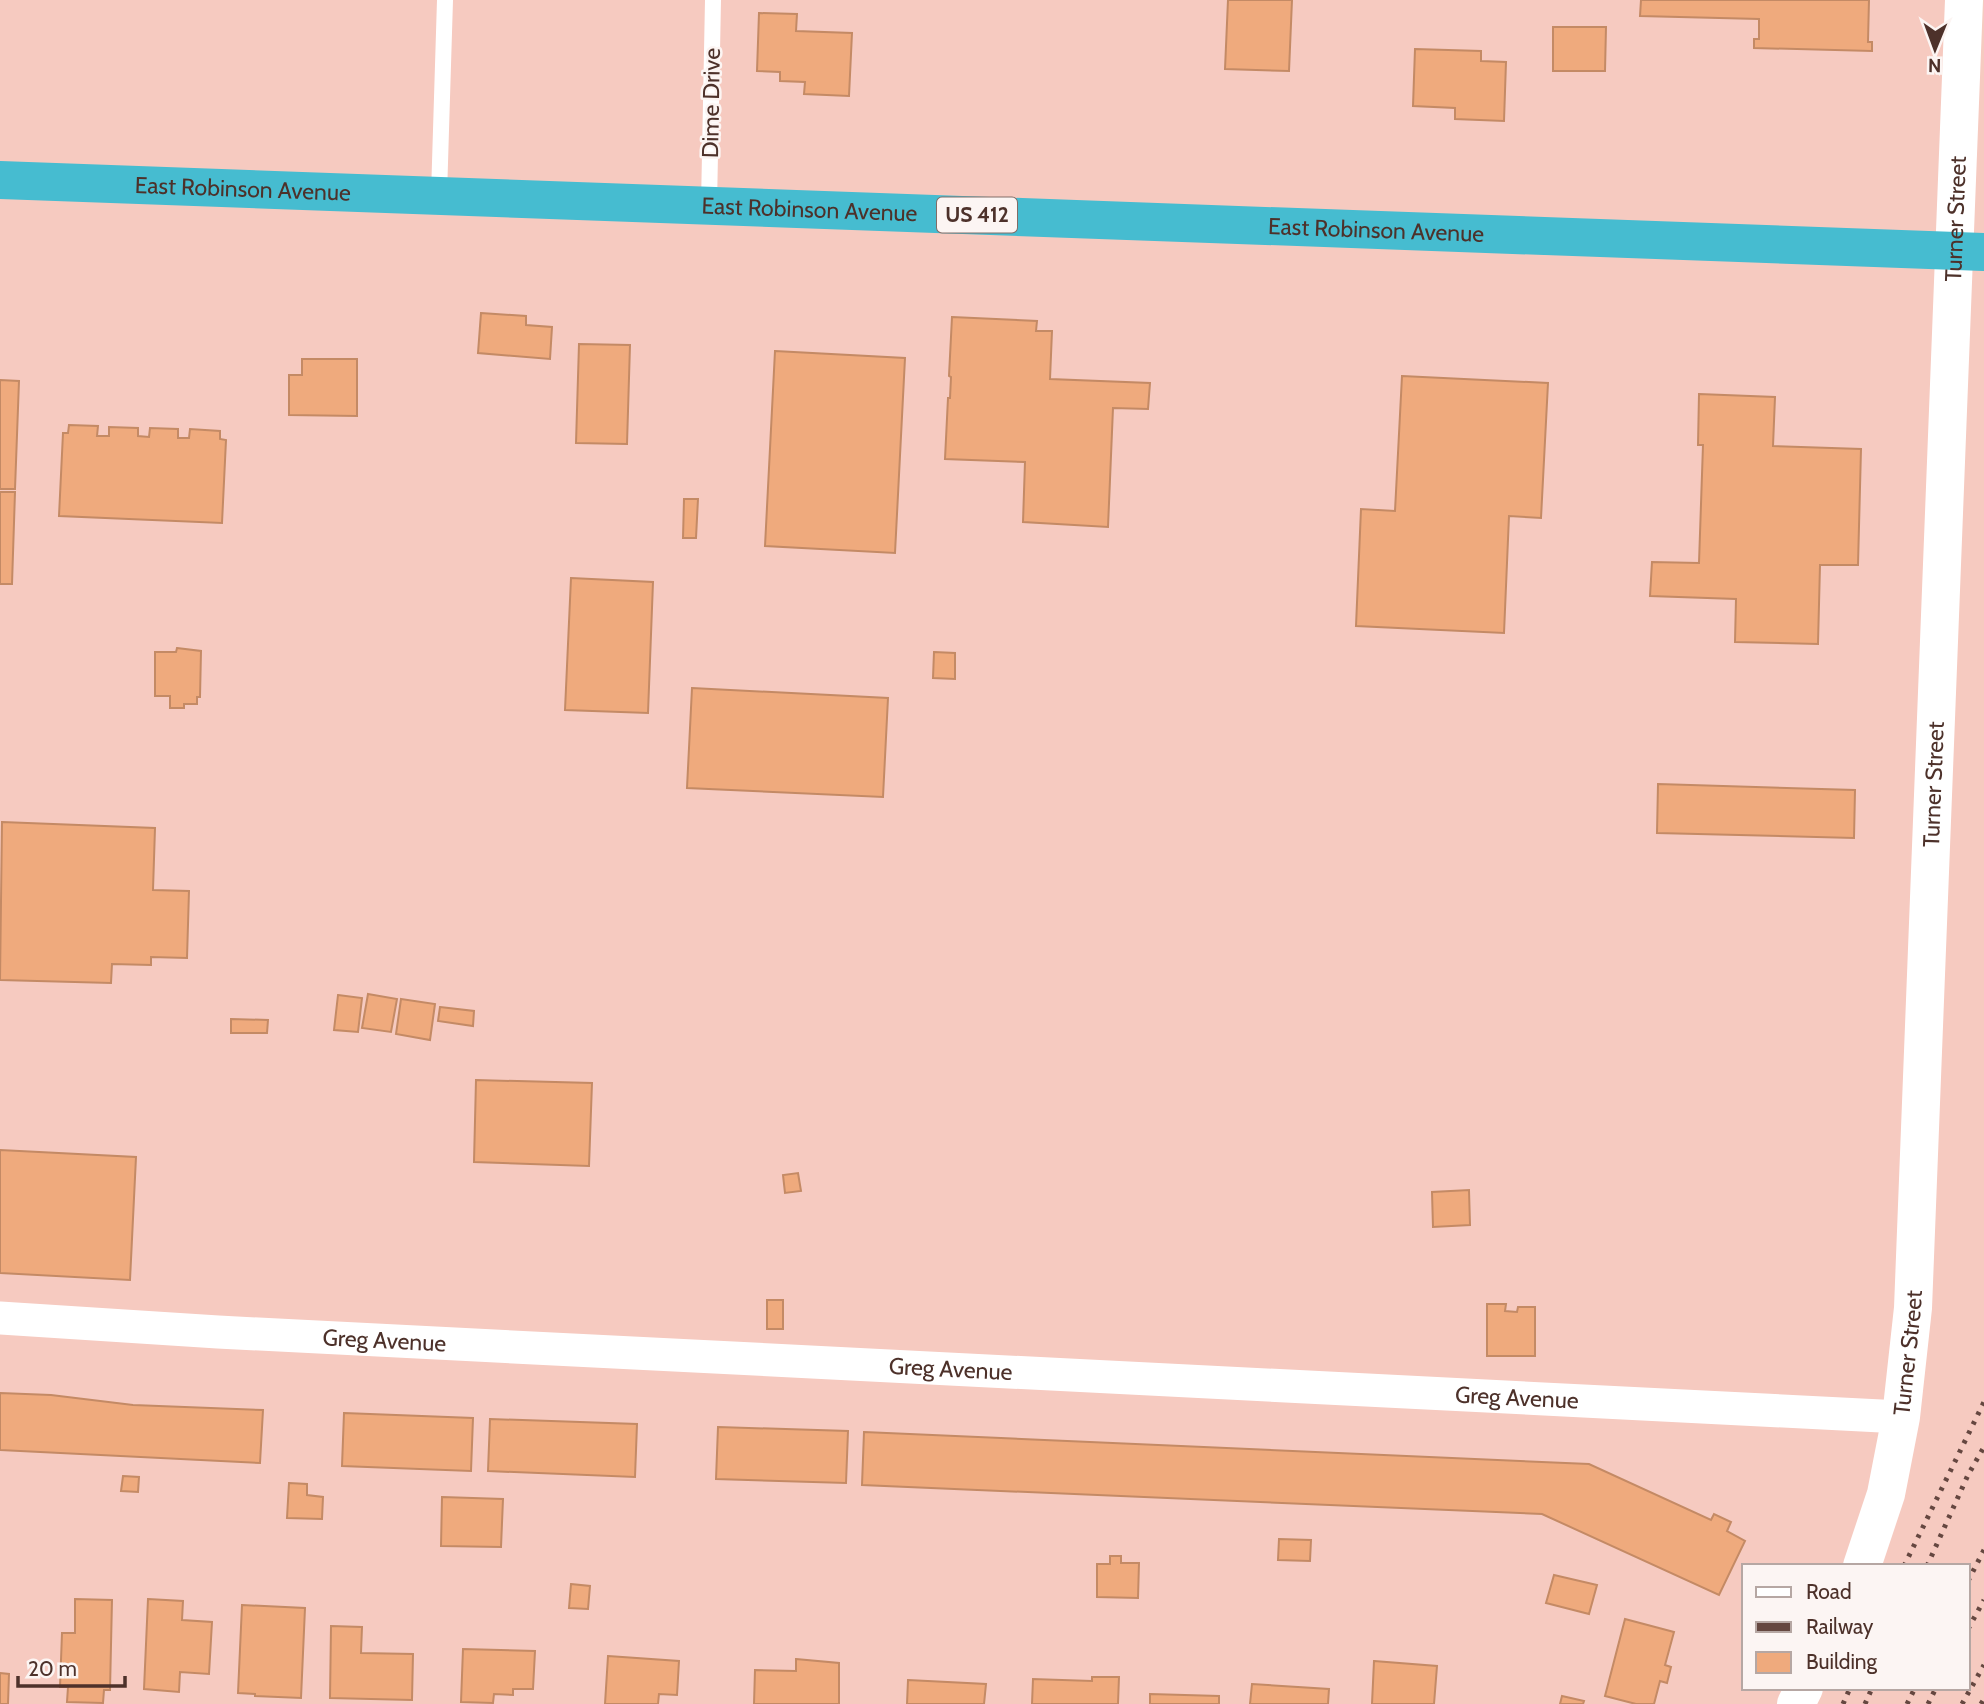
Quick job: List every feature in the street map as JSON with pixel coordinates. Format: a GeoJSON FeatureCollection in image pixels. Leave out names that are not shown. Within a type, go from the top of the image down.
{"type":"FeatureCollection","features":[{"type":"Feature","properties":{"kind":"highway","name":"East Robinson Avenue"},"geometry":{"type":"LineString","coordinates":[[0,180],[1969,252]]}},
{"type":"Feature","properties":{"kind":"street","name":"Turner Street"},"geometry":{"type":"LineString","coordinates":[[1863,1564],[1886,1494],[1901,1417],[1913,1308],[1969,252],[1964,0]]}},
{"type":"Feature","properties":{"kind":"street","name":"Greg Avenue"},"geometry":{"type":"LineString","coordinates":[[0,1318],[218,1332],[1901,1417]]}},
{"type":"Feature","properties":{"kind":"lane"},"geometry":{"type":"LineString","coordinates":[[439,195],[445,0]]}},
{"type":"Feature","properties":{"kind":"lane","name":"Dime Drive"},"geometry":{"type":"LineString","coordinates":[[709,205],[713,0]]}},
{"type":"Feature","properties":{"kind":"building"},"geometry":{"type":"Polygon","coordinates":[[[1228,0],[1292,0],[1289,71],[1225,69],[1228,0]]]}},
{"type":"Feature","properties":{"kind":"building"},"geometry":{"type":"Polygon","coordinates":[[[1641,0],[1869,0],[1868,42],[1872,42],[1872,51],[1754,48],[1754,39],[1759,39],[1759,19],[1640,16],[1641,0]]]}},
{"type":"Feature","properties":{"kind":"building"},"geometry":{"type":"Polygon","coordinates":[[[759,13],[797,14],[796,31],[852,33],[849,96],[804,94],[805,82],[780,81],[780,72],[757,71],[759,13]]]}},
{"type":"Feature","properties":{"kind":"building"},"geometry":{"type":"Polygon","coordinates":[[[1553,27],[1606,27],[1605,71],[1553,71],[1553,27]]]}},
{"type":"Feature","properties":{"kind":"building"},"geometry":{"type":"Polygon","coordinates":[[[1415,49],[1481,51],[1481,61],[1506,62],[1504,121],[1455,119],[1455,108],[1413,106],[1415,49]]]}},
{"type":"Feature","properties":{"kind":"building"},"geometry":{"type":"Polygon","coordinates":[[[481,313],[526,316],[526,325],[552,327],[550,359],[478,353],[481,313]]]}},
{"type":"Feature","properties":{"kind":"building"},"geometry":{"type":"Polygon","coordinates":[[[952,317],[1037,321],[1036,331],[1052,331],[1050,379],[1150,383],[1148,409],[1113,408],[1108,527],[1023,522],[1025,462],[945,459],[952,317]]]}},
{"type":"Feature","properties":{"kind":"building"},"geometry":{"type":"Polygon","coordinates":[[[579,344],[630,345],[627,444],[576,443],[579,344]]]}},
{"type":"Feature","properties":{"kind":"building"},"geometry":{"type":"Polygon","coordinates":[[[775,351],[905,358],[895,553],[765,546],[775,351]]]}},
{"type":"Feature","properties":{"kind":"building"},"geometry":{"type":"Polygon","coordinates":[[[302,359],[357,359],[357,416],[289,415],[289,375],[302,375],[302,359]]]}},
{"type":"Feature","properties":{"kind":"building"},"geometry":{"type":"Polygon","coordinates":[[[1402,376],[1548,383],[1541,518],[1509,516],[1504,633],[1356,626],[1361,509],[1395,511],[1402,376]]]}},
{"type":"Feature","properties":{"kind":"building"},"geometry":{"type":"Polygon","coordinates":[[[0,380],[19,381],[15,489],[0,489],[0,380]]]}},
{"type":"Feature","properties":{"kind":"building"},"geometry":{"type":"Polygon","coordinates":[[[1699,394],[1775,397],[1773,446],[1861,449],[1858,565],[1820,565],[1818,644],[1735,642],[1736,599],[1650,596],[1652,562],[1699,563],[1703,445],[1698,445],[1699,394]]]}},
{"type":"Feature","properties":{"kind":"building"},"geometry":{"type":"Polygon","coordinates":[[[69,425],[98,426],[97,436],[109,436],[109,427],[138,428],[138,436],[149,437],[150,428],[178,429],[178,438],[189,438],[190,429],[220,431],[220,439],[226,440],[222,523],[59,516],[63,433],[68,433],[69,425]]]}},
{"type":"Feature","properties":{"kind":"building"},"geometry":{"type":"Polygon","coordinates":[[[0,492],[15,492],[12,584],[0,584],[0,492]]]}},
{"type":"Feature","properties":{"kind":"building"},"geometry":{"type":"Polygon","coordinates":[[[684,499],[698,499],[696,538],[683,538],[684,499]]]}},
{"type":"Feature","properties":{"kind":"building"},"geometry":{"type":"Polygon","coordinates":[[[571,578],[653,582],[648,713],[565,710],[571,578]]]}},
{"type":"Feature","properties":{"kind":"building"},"geometry":{"type":"Polygon","coordinates":[[[177,648],[201,651],[200,697],[197,697],[197,704],[170,708],[170,696],[155,696],[155,652],[176,652],[177,648]]]}},
{"type":"Feature","properties":{"kind":"building"},"geometry":{"type":"Polygon","coordinates":[[[934,652],[955,653],[955,679],[933,678],[934,652]]]}},
{"type":"Feature","properties":{"kind":"building"},"geometry":{"type":"Polygon","coordinates":[[[692,688],[888,698],[883,797],[687,788],[692,688]]]}},
{"type":"Feature","properties":{"kind":"building"},"geometry":{"type":"Polygon","coordinates":[[[1658,784],[1855,790],[1854,838],[1657,833],[1658,784]]]}},
{"type":"Feature","properties":{"kind":"building"},"geometry":{"type":"Polygon","coordinates":[[[2,822],[155,828],[153,890],[189,891],[187,958],[151,957],[151,965],[112,964],[111,983],[0,980],[2,822]]]}},
{"type":"Feature","properties":{"kind":"building"},"geometry":{"type":"Polygon","coordinates":[[[368,994],[397,999],[391,1032],[362,1028],[368,994]]]}},
{"type":"Feature","properties":{"kind":"building"},"geometry":{"type":"Polygon","coordinates":[[[338,995],[362,998],[358,1032],[334,1030],[338,995]]]}},
{"type":"Feature","properties":{"kind":"building"},"geometry":{"type":"Polygon","coordinates":[[[401,999],[435,1004],[430,1040],[396,1034],[401,999]]]}},
{"type":"Feature","properties":{"kind":"building"},"geometry":{"type":"Polygon","coordinates":[[[440,1007],[474,1011],[473,1026],[438,1021],[440,1007]]]}},
{"type":"Feature","properties":{"kind":"building"},"geometry":{"type":"Polygon","coordinates":[[[231,1019],[268,1020],[267,1033],[231,1033],[231,1019]]]}},
{"type":"Feature","properties":{"kind":"building"},"geometry":{"type":"Polygon","coordinates":[[[476,1080],[592,1083],[589,1166],[474,1162],[476,1080]]]}},
{"type":"Feature","properties":{"kind":"building"},"geometry":{"type":"Polygon","coordinates":[[[0,1150],[136,1157],[130,1280],[0,1273],[0,1150]]]}},
{"type":"Feature","properties":{"kind":"building"},"geometry":{"type":"Polygon","coordinates":[[[798,1173],[801,1191],[785,1193],[783,1175],[798,1173]]]}},
{"type":"Feature","properties":{"kind":"building"},"geometry":{"type":"Polygon","coordinates":[[[1469,1190],[1470,1225],[1433,1227],[1432,1192],[1469,1190]]]}},
{"type":"Feature","properties":{"kind":"building"},"geometry":{"type":"Polygon","coordinates":[[[767,1300],[783,1300],[783,1329],[767,1329],[767,1300]]]}},
{"type":"Feature","properties":{"kind":"building"},"geometry":{"type":"Polygon","coordinates":[[[1487,1304],[1506,1304],[1505,1311],[1517,1312],[1518,1307],[1535,1307],[1535,1356],[1487,1356],[1487,1304]]]}},
{"type":"Feature","properties":{"kind":"building"},"geometry":{"type":"Polygon","coordinates":[[[0,1393],[51,1395],[133,1405],[263,1410],[260,1463],[0,1450],[0,1393]]]}},
{"type":"Feature","properties":{"kind":"building"},"geometry":{"type":"Polygon","coordinates":[[[344,1413],[473,1418],[471,1471],[342,1466],[344,1413]]]}},
{"type":"Feature","properties":{"kind":"building"},"geometry":{"type":"Polygon","coordinates":[[[490,1419],[637,1424],[635,1477],[488,1471],[490,1419]]]}},
{"type":"Feature","properties":{"kind":"building"},"geometry":{"type":"Polygon","coordinates":[[[718,1427],[848,1431],[846,1483],[716,1479],[718,1427]]]}},
{"type":"Feature","properties":{"kind":"building"},"geometry":{"type":"Polygon","coordinates":[[[864,1432],[1589,1464],[1711,1520],[1714,1514],[1731,1522],[1727,1531],[1745,1541],[1719,1595],[1542,1514],[862,1485],[864,1432]]]}},
{"type":"Feature","properties":{"kind":"building"},"geometry":{"type":"Polygon","coordinates":[[[123,1476],[139,1477],[138,1492],[121,1491],[123,1476]]]}},
{"type":"Feature","properties":{"kind":"building"},"geometry":{"type":"Polygon","coordinates":[[[289,1483],[307,1484],[307,1495],[323,1497],[322,1519],[287,1518],[289,1483]]]}},
{"type":"Feature","properties":{"kind":"building"},"geometry":{"type":"Polygon","coordinates":[[[442,1497],[503,1499],[501,1547],[441,1546],[442,1497]]]}},
{"type":"Feature","properties":{"kind":"building"},"geometry":{"type":"Polygon","coordinates":[[[1279,1539],[1311,1540],[1310,1561],[1278,1560],[1279,1539]]]}},
{"type":"Feature","properties":{"kind":"building"},"geometry":{"type":"Polygon","coordinates":[[[1110,1556],[1121,1556],[1121,1563],[1139,1563],[1138,1598],[1097,1597],[1097,1564],[1110,1564],[1110,1556]]]}},
{"type":"Feature","properties":{"kind":"building"},"geometry":{"type":"Polygon","coordinates":[[[1554,1575],[1597,1585],[1589,1614],[1546,1603],[1554,1575]]]}},
{"type":"Feature","properties":{"kind":"building"},"geometry":{"type":"Polygon","coordinates":[[[571,1584],[590,1586],[588,1609],[569,1608],[571,1584]]]}},
{"type":"Feature","properties":{"kind":"building"},"geometry":{"type":"Polygon","coordinates":[[[75,1599],[112,1600],[110,1690],[104,1690],[103,1703],[67,1702],[68,1687],[60,1687],[62,1633],[75,1633],[75,1599]]]}},
{"type":"Feature","properties":{"kind":"building"},"geometry":{"type":"Polygon","coordinates":[[[148,1599],[183,1601],[182,1620],[212,1622],[209,1674],[180,1672],[179,1692],[144,1689],[148,1599]]]}},
{"type":"Feature","properties":{"kind":"building"},"geometry":{"type":"Polygon","coordinates":[[[242,1605],[305,1608],[301,1698],[238,1693],[242,1605]]]}},
{"type":"Feature","properties":{"kind":"building"},"geometry":{"type":"Polygon","coordinates":[[[1625,1619],[1674,1632],[1665,1665],[1671,1667],[1667,1683],[1660,1681],[1654,1704],[1636,1704],[1605,1696],[1625,1619]]]}},
{"type":"Feature","properties":{"kind":"building"},"geometry":{"type":"Polygon","coordinates":[[[331,1626],[362,1627],[361,1653],[413,1654],[412,1700],[330,1698],[331,1626]]]}},
{"type":"Feature","properties":{"kind":"building"},"geometry":{"type":"Polygon","coordinates":[[[463,1649],[535,1651],[533,1689],[513,1689],[513,1695],[494,1694],[493,1703],[461,1702],[463,1649]]]}},
{"type":"Feature","properties":{"kind":"building"},"geometry":{"type":"Polygon","coordinates":[[[608,1656],[679,1661],[677,1695],[659,1694],[658,1704],[605,1704],[608,1656]]]}},
{"type":"Feature","properties":{"kind":"building"},"geometry":{"type":"Polygon","coordinates":[[[796,1659],[839,1663],[839,1704],[754,1704],[755,1670],[796,1671],[796,1659]]]}},
{"type":"Feature","properties":{"kind":"building"},"geometry":{"type":"Polygon","coordinates":[[[1374,1661],[1437,1666],[1434,1704],[1372,1704],[1374,1661]]]}},
{"type":"Feature","properties":{"kind":"building"},"geometry":{"type":"Polygon","coordinates":[[[0,1673],[9,1674],[8,1704],[0,1704],[0,1673]]]}},
{"type":"Feature","properties":{"kind":"building"},"geometry":{"type":"Polygon","coordinates":[[[1092,1677],[1119,1677],[1118,1704],[1032,1704],[1033,1679],[1092,1681],[1092,1677]]]}},
{"type":"Feature","properties":{"kind":"building"},"geometry":{"type":"Polygon","coordinates":[[[908,1680],[986,1684],[984,1704],[907,1704],[908,1680]]]}},
{"type":"Feature","properties":{"kind":"building"},"geometry":{"type":"Polygon","coordinates":[[[1252,1684],[1329,1689],[1328,1704],[1250,1704],[1252,1684]]]}},
{"type":"Feature","properties":{"kind":"building"},"geometry":{"type":"Polygon","coordinates":[[[1150,1694],[1219,1696],[1219,1704],[1150,1704],[1150,1694]]]}},
{"type":"Feature","properties":{"kind":"building"},"geometry":{"type":"Polygon","coordinates":[[[1562,1696],[1584,1701],[1583,1704],[1560,1704],[1562,1696]]]}},
{"type":"Feature","properties":{"kind":"railway"},"geometry":{"type":"LineString","coordinates":[[1905,1564],[1984,1402]]}},
{"type":"Feature","properties":{"kind":"railway"},"geometry":{"type":"LineString","coordinates":[[1928,1564],[1968,1475],[1984,1447]]}},
{"type":"Feature","properties":{"kind":"railway"},"geometry":{"type":"LineString","coordinates":[[1970,1577],[1984,1550]]}},
{"type":"Feature","properties":{"kind":"railway"},"geometry":{"type":"LineString","coordinates":[[1970,1625],[1984,1600]]}},
{"type":"Feature","properties":{"kind":"railway"},"geometry":{"type":"LineString","coordinates":[[1970,1690],[1984,1665]]}},
{"type":"Feature","properties":{"kind":"railway"},"geometry":{"type":"LineString","coordinates":[[1843,1704],[1849,1690]]}},
{"type":"Feature","properties":{"kind":"railway"},"geometry":{"type":"LineString","coordinates":[[1865,1704],[1871,1690]]}},
{"type":"Feature","properties":{"kind":"railway"},"geometry":{"type":"LineString","coordinates":[[1907,1704],[1914,1690]]}},
{"type":"Feature","properties":{"kind":"railway"},"geometry":{"type":"LineString","coordinates":[[1928,1704],[1935,1690]]}},
{"type":"Feature","properties":{"kind":"railway"},"geometry":{"type":"LineString","coordinates":[[1962,1704],[1970,1690]]}},
{"type":"Feature","properties":{"kind":"railway"},"geometry":{"type":"LineString","coordinates":[[1981,1704],[1984,1699]]}}]}
